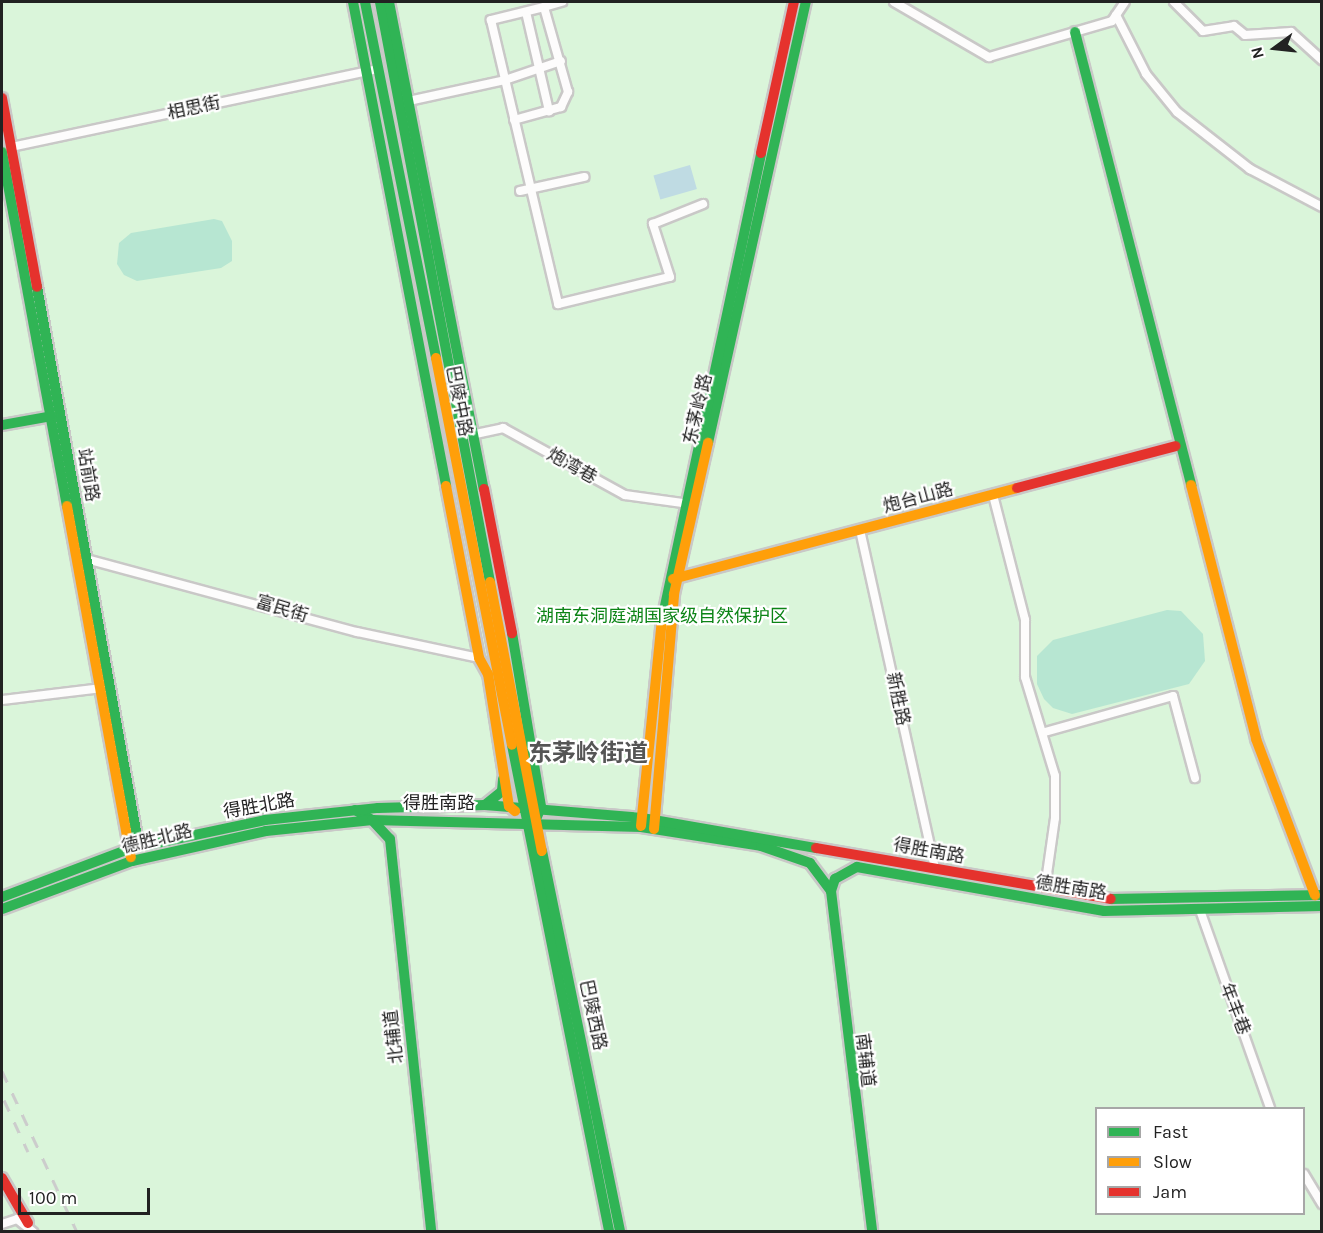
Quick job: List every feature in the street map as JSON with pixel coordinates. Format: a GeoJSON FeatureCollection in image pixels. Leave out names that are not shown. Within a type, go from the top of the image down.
{"type":"FeatureCollection","features":[{"type":"Feature","properties":{"kind":"main road"},"geometry":{"type":"LineString","coordinates":[[353,2],[479,658],[488,674],[509,806],[530,820],[532,806],[477,433],[405,102],[389,2]]}},
{"type":"Feature","properties":{"kind":"main road","name":"巴陵中路"},"geometry":{"type":"LineString","coordinates":[[365,2],[426,315],[532,806]]}},
{"type":"Feature","properties":{"kind":"main road","name":"巴陵中路"},"geometry":{"type":"LineString","coordinates":[[380,2],[405,102],[463,437],[532,806]]}},
{"type":"Feature","properties":{"kind":"main road","name":"东茅岭路"},"geometry":{"type":"LineString","coordinates":[[641,823],[682,503],[794,2]]}},
{"type":"Feature","properties":{"kind":"main road","name":"东茅岭路"},"geometry":{"type":"LineString","coordinates":[[654,825],[672,579],[806,2]]}},
{"type":"Feature","properties":{"kind":"main road"},"geometry":{"type":"LineString","coordinates":[[1075,32],[1176,446],[1256,739],[1318,895]]}},
{"type":"Feature","properties":{"kind":"main road","name":"站前路"},"geometry":{"type":"LineString","coordinates":[[2,98],[6,150],[52,416],[134,848]]}},
{"type":"Feature","properties":{"kind":"main road","name":"站前路"},"geometry":{"type":"LineString","coordinates":[[6,150],[86,559],[136,860]]}},
{"type":"Feature","properties":{"kind":"main road"},"geometry":{"type":"LineString","coordinates":[[404,264],[411,239]]}},
{"type":"Feature","properties":{"kind":"main road"},"geometry":{"type":"LineString","coordinates":[[417,331],[426,315]]}},
{"type":"Feature","properties":{"kind":"main road"},"geometry":{"type":"LineString","coordinates":[[2,425],[52,416]]}},
{"type":"Feature","properties":{"kind":"main road","name":"炮台山路"},"geometry":{"type":"LineString","coordinates":[[672,579],[1176,446]]}},
{"type":"Feature","properties":{"kind":"main road"},"geometry":{"type":"LineString","coordinates":[[485,805],[502,791],[504,770]]}},
{"type":"Feature","properties":{"kind":"main road"},"geometry":{"type":"LineString","coordinates":[[355,810],[372,820],[390,839],[407,819],[424,806]]}},
{"type":"Feature","properties":{"kind":"main road","name":"得胜北路"},"geometry":{"type":"LineString","coordinates":[[2,897],[134,848],[265,820],[355,810],[424,806],[532,806]]}},
{"type":"Feature","properties":{"kind":"main road","name":"巴陵西路"},"geometry":{"type":"LineString","coordinates":[[532,806],[530,820],[609,1232]]}},
{"type":"Feature","properties":{"kind":"main road","name":"得胜南路"},"geometry":{"type":"LineString","coordinates":[[532,806],[935,869],[1105,900],[1318,895]]}},
{"type":"Feature","properties":{"kind":"main road","name":"得胜南路"},"geometry":{"type":"LineString","coordinates":[[372,820],[641,823]]}},
{"type":"Feature","properties":{"kind":"main road","name":"德胜北路"},"geometry":{"type":"LineString","coordinates":[[2,909],[136,860],[266,831],[372,820]]}},
{"type":"Feature","properties":{"kind":"main road","name":"巴陵西路"},"geometry":{"type":"LineString","coordinates":[[530,820],[620,1232]]}},
{"type":"Feature","properties":{"kind":"main road","name":"得胜南路"},"geometry":{"type":"LineString","coordinates":[[654,825],[790,852],[810,863],[831,891]]}},
{"type":"Feature","properties":{"kind":"main road","name":"北辅道"},"geometry":{"type":"LineString","coordinates":[[390,839],[430,1232]]}},
{"type":"Feature","properties":{"kind":"main road","name":"德胜南路"},"geometry":{"type":"LineString","coordinates":[[831,891],[835,879],[857,867],[1104,911],[1322,906]]}},
{"type":"Feature","properties":{"kind":"main road","name":"南辅道"},"geometry":{"type":"LineString","coordinates":[[831,891],[872,1232]]}},
{"type":"Feature","properties":{"kind":"main road"},"geometry":{"type":"LineString","coordinates":[[2,1178],[31,1227]]}},
{"type":"Feature","properties":{"kind":"street"},"geometry":{"type":"LineString","coordinates":[[562,2],[491,20],[558,304],[670,277],[653,224],[703,204]]}},
{"type":"Feature","properties":{"kind":"street"},"geometry":{"type":"LineString","coordinates":[[894,2],[989,57],[1075,32],[1116,15],[1125,2]]}},
{"type":"Feature","properties":{"kind":"street"},"geometry":{"type":"LineString","coordinates":[[1174,2],[1203,31],[1234,26],[1245,35],[1291,32],[1322,60]]}},
{"type":"Feature","properties":{"kind":"street"},"geometry":{"type":"LineString","coordinates":[[514,120],[561,107],[568,92],[544,7]]}},
{"type":"Feature","properties":{"kind":"street"},"geometry":{"type":"LineString","coordinates":[[526,12],[549,111]]}},
{"type":"Feature","properties":{"kind":"street"},"geometry":{"type":"LineString","coordinates":[[1116,15],[1146,74],[1177,112],[1250,169],[1322,207]]}},
{"type":"Feature","properties":{"kind":"street"},"geometry":{"type":"LineString","coordinates":[[405,102],[505,80],[561,61]]}},
{"type":"Feature","properties":{"kind":"street","name":"相思街"},"geometry":{"type":"LineString","coordinates":[[6,150],[378,69]]}},
{"type":"Feature","properties":{"kind":"street"},"geometry":{"type":"LineString","coordinates":[[520,191],[584,177]]}},
{"type":"Feature","properties":{"kind":"street","name":"炮湾巷"},"geometry":{"type":"LineString","coordinates":[[463,437],[503,428],[625,495],[682,503]]}},
{"type":"Feature","properties":{"kind":"street"},"geometry":{"type":"LineString","coordinates":[[993,495],[1025,620],[1025,677],[1045,732],[1055,776],[1056,818],[1045,888]]}},
{"type":"Feature","properties":{"kind":"street","name":"新胜路"},"geometry":{"type":"LineString","coordinates":[[860,530],[935,869]]}},
{"type":"Feature","properties":{"kind":"street","name":"富民街"},"geometry":{"type":"LineString","coordinates":[[86,559],[357,632],[479,658]]}},
{"type":"Feature","properties":{"kind":"street"},"geometry":{"type":"LineString","coordinates":[[2,700],[102,688]]}},
{"type":"Feature","properties":{"kind":"street"},"geometry":{"type":"LineString","coordinates":[[1045,732],[1173,696],[1195,778]]}},
{"type":"Feature","properties":{"kind":"street","name":"年丰巷"},"geometry":{"type":"LineString","coordinates":[[1200,910],[1270,1107]]}},
{"type":"Feature","properties":{"kind":"street"},"geometry":{"type":"LineString","coordinates":[[1305,1176],[1322,1204]]}},
{"type":"Feature","properties":{"kind":"street"},"geometry":{"type":"LineString","coordinates":[[2,1224],[31,1227]]}},
{"type":"Feature","properties":{"kind":"green space","name":"湖南东洞庭湖国家级自然保护区"},"geometry":{"type":"Polygon","coordinates":[[[2,2],[1321,2],[1321,1231],[2,1232],[2,2]]]}},
{"type":"Feature","properties":{"kind":"green space"},"geometry":{"type":"Polygon","coordinates":[[[214,219],[222,221],[232,241],[232,261],[221,268],[137,281],[124,275],[117,264],[119,243],[131,233],[214,219]]]}},
{"type":"Feature","properties":{"kind":"green space"},"geometry":{"type":"Polygon","coordinates":[[[1167,610],[1181,611],[1203,634],[1205,661],[1189,684],[1072,714],[1053,708],[1044,699],[1037,684],[1037,656],[1053,640],[1167,610]]]}},
{"type":"Feature","properties":{"kind":"water"},"geometry":{"type":"Polygon","coordinates":[[[690,165],[697,189],[660,200],[653,175],[690,165]]]}},
{"type":"Feature","properties":{"kind":"railway"},"geometry":{"type":"LineString","coordinates":[[2,1071],[77,1232]]}},
{"type":"Feature","properties":{"kind":"railway"},"geometry":{"type":"LineString","coordinates":[[4,1100],[28,1152]]}},
{"type":"Feature","properties":{"kind":"traffic: fast"},"geometry":{"type":"LineString","coordinates":[[353,2],[446,486]]}},
{"type":"Feature","properties":{"kind":"traffic: fast"},"geometry":{"type":"LineString","coordinates":[[365,2],[436,358]]}},
{"type":"Feature","properties":{"kind":"traffic: fast"},"geometry":{"type":"LineString","coordinates":[[380,2],[490,582]]}},
{"type":"Feature","properties":{"kind":"traffic: fast"},"geometry":{"type":"LineString","coordinates":[[389,2],[484,489]]}},
{"type":"Feature","properties":{"kind":"traffic: fast"},"geometry":{"type":"LineString","coordinates":[[708,443],[806,2]]}},
{"type":"Feature","properties":{"kind":"traffic: fast"},"geometry":{"type":"LineString","coordinates":[[1075,32],[1191,485]]}},
{"type":"Feature","properties":{"kind":"traffic: fast"},"geometry":{"type":"LineString","coordinates":[[2,152],[67,506]]}},
{"type":"Feature","properties":{"kind":"traffic: fast"},"geometry":{"type":"LineString","coordinates":[[662,620],[761,153]]}},
{"type":"Feature","properties":{"kind":"traffic: fast"},"geometry":{"type":"LineString","coordinates":[[37,287],[139,847]]}},
{"type":"Feature","properties":{"kind":"traffic: fast"},"geometry":{"type":"LineString","coordinates":[[2,425],[52,416]]}},
{"type":"Feature","properties":{"kind":"traffic: fast"},"geometry":{"type":"LineString","coordinates":[[512,633],[541,807],[537,817]]}},
{"type":"Feature","properties":{"kind":"traffic: fast"},"geometry":{"type":"LineString","coordinates":[[512,745],[609,1232]]}},
{"type":"Feature","properties":{"kind":"traffic: fast"},"geometry":{"type":"LineString","coordinates":[[485,805],[502,791],[503,779]]}},
{"type":"Feature","properties":{"kind":"traffic: fast"},"geometry":{"type":"LineString","coordinates":[[2,897],[129,849],[265,820],[378,808],[485,805],[642,818],[816,848]]}},
{"type":"Feature","properties":{"kind":"traffic: fast"},"geometry":{"type":"LineString","coordinates":[[355,810],[372,820],[641,827],[761,846],[810,863],[831,891]]}},
{"type":"Feature","properties":{"kind":"traffic: fast"},"geometry":{"type":"LineString","coordinates":[[2,909],[132,861],[266,831],[372,820],[390,839]]}},
{"type":"Feature","properties":{"kind":"traffic: fast"},"geometry":{"type":"LineString","coordinates":[[390,839],[431,1232]]}},
{"type":"Feature","properties":{"kind":"traffic: fast"},"geometry":{"type":"LineString","coordinates":[[542,851],[620,1232]]}},
{"type":"Feature","properties":{"kind":"traffic: fast"},"geometry":{"type":"LineString","coordinates":[[831,891],[835,879],[857,867],[1104,911],[1322,906]]}},
{"type":"Feature","properties":{"kind":"traffic: fast"},"geometry":{"type":"LineString","coordinates":[[831,891],[872,1232]]}},
{"type":"Feature","properties":{"kind":"traffic: fast"},"geometry":{"type":"LineString","coordinates":[[1111,899],[1322,895]]}},
{"type":"Feature","properties":{"kind":"traffic: slow"},"geometry":{"type":"LineString","coordinates":[[436,358],[512,745]]}},
{"type":"Feature","properties":{"kind":"traffic: slow"},"geometry":{"type":"LineString","coordinates":[[654,829],[674,594],[708,443]]}},
{"type":"Feature","properties":{"kind":"traffic: slow"},"geometry":{"type":"LineString","coordinates":[[1191,485],[1256,739],[1315,895]]}},
{"type":"Feature","properties":{"kind":"traffic: slow"},"geometry":{"type":"LineString","coordinates":[[446,486],[479,658],[488,674],[509,806],[515,811]]}},
{"type":"Feature","properties":{"kind":"traffic: slow"},"geometry":{"type":"LineString","coordinates":[[673,579],[1017,488]]}},
{"type":"Feature","properties":{"kind":"traffic: slow"},"geometry":{"type":"LineString","coordinates":[[67,506],[131,857]]}},
{"type":"Feature","properties":{"kind":"traffic: slow"},"geometry":{"type":"LineString","coordinates":[[490,582],[542,851]]}},
{"type":"Feature","properties":{"kind":"traffic: slow"},"geometry":{"type":"LineString","coordinates":[[641,826],[662,620]]}},
{"type":"Feature","properties":{"kind":"traffic: jam"},"geometry":{"type":"LineString","coordinates":[[761,153],[794,2]]}},
{"type":"Feature","properties":{"kind":"traffic: jam"},"geometry":{"type":"LineString","coordinates":[[2,98],[37,287]]}},
{"type":"Feature","properties":{"kind":"traffic: jam"},"geometry":{"type":"LineString","coordinates":[[1017,488],[1176,446]]}},
{"type":"Feature","properties":{"kind":"traffic: jam"},"geometry":{"type":"LineString","coordinates":[[484,489],[512,633]]}},
{"type":"Feature","properties":{"kind":"traffic: jam"},"geometry":{"type":"LineString","coordinates":[[816,848],[1111,899]]}},
{"type":"Feature","properties":{"kind":"traffic: jam"},"geometry":{"type":"LineString","coordinates":[[2,1178],[28,1223]]}},
{"type":"Feature","properties":{"kind":"district","name":"东茅岭街道"},"geometry":{"type":"Point","coordinates":[588,754]}}]}
